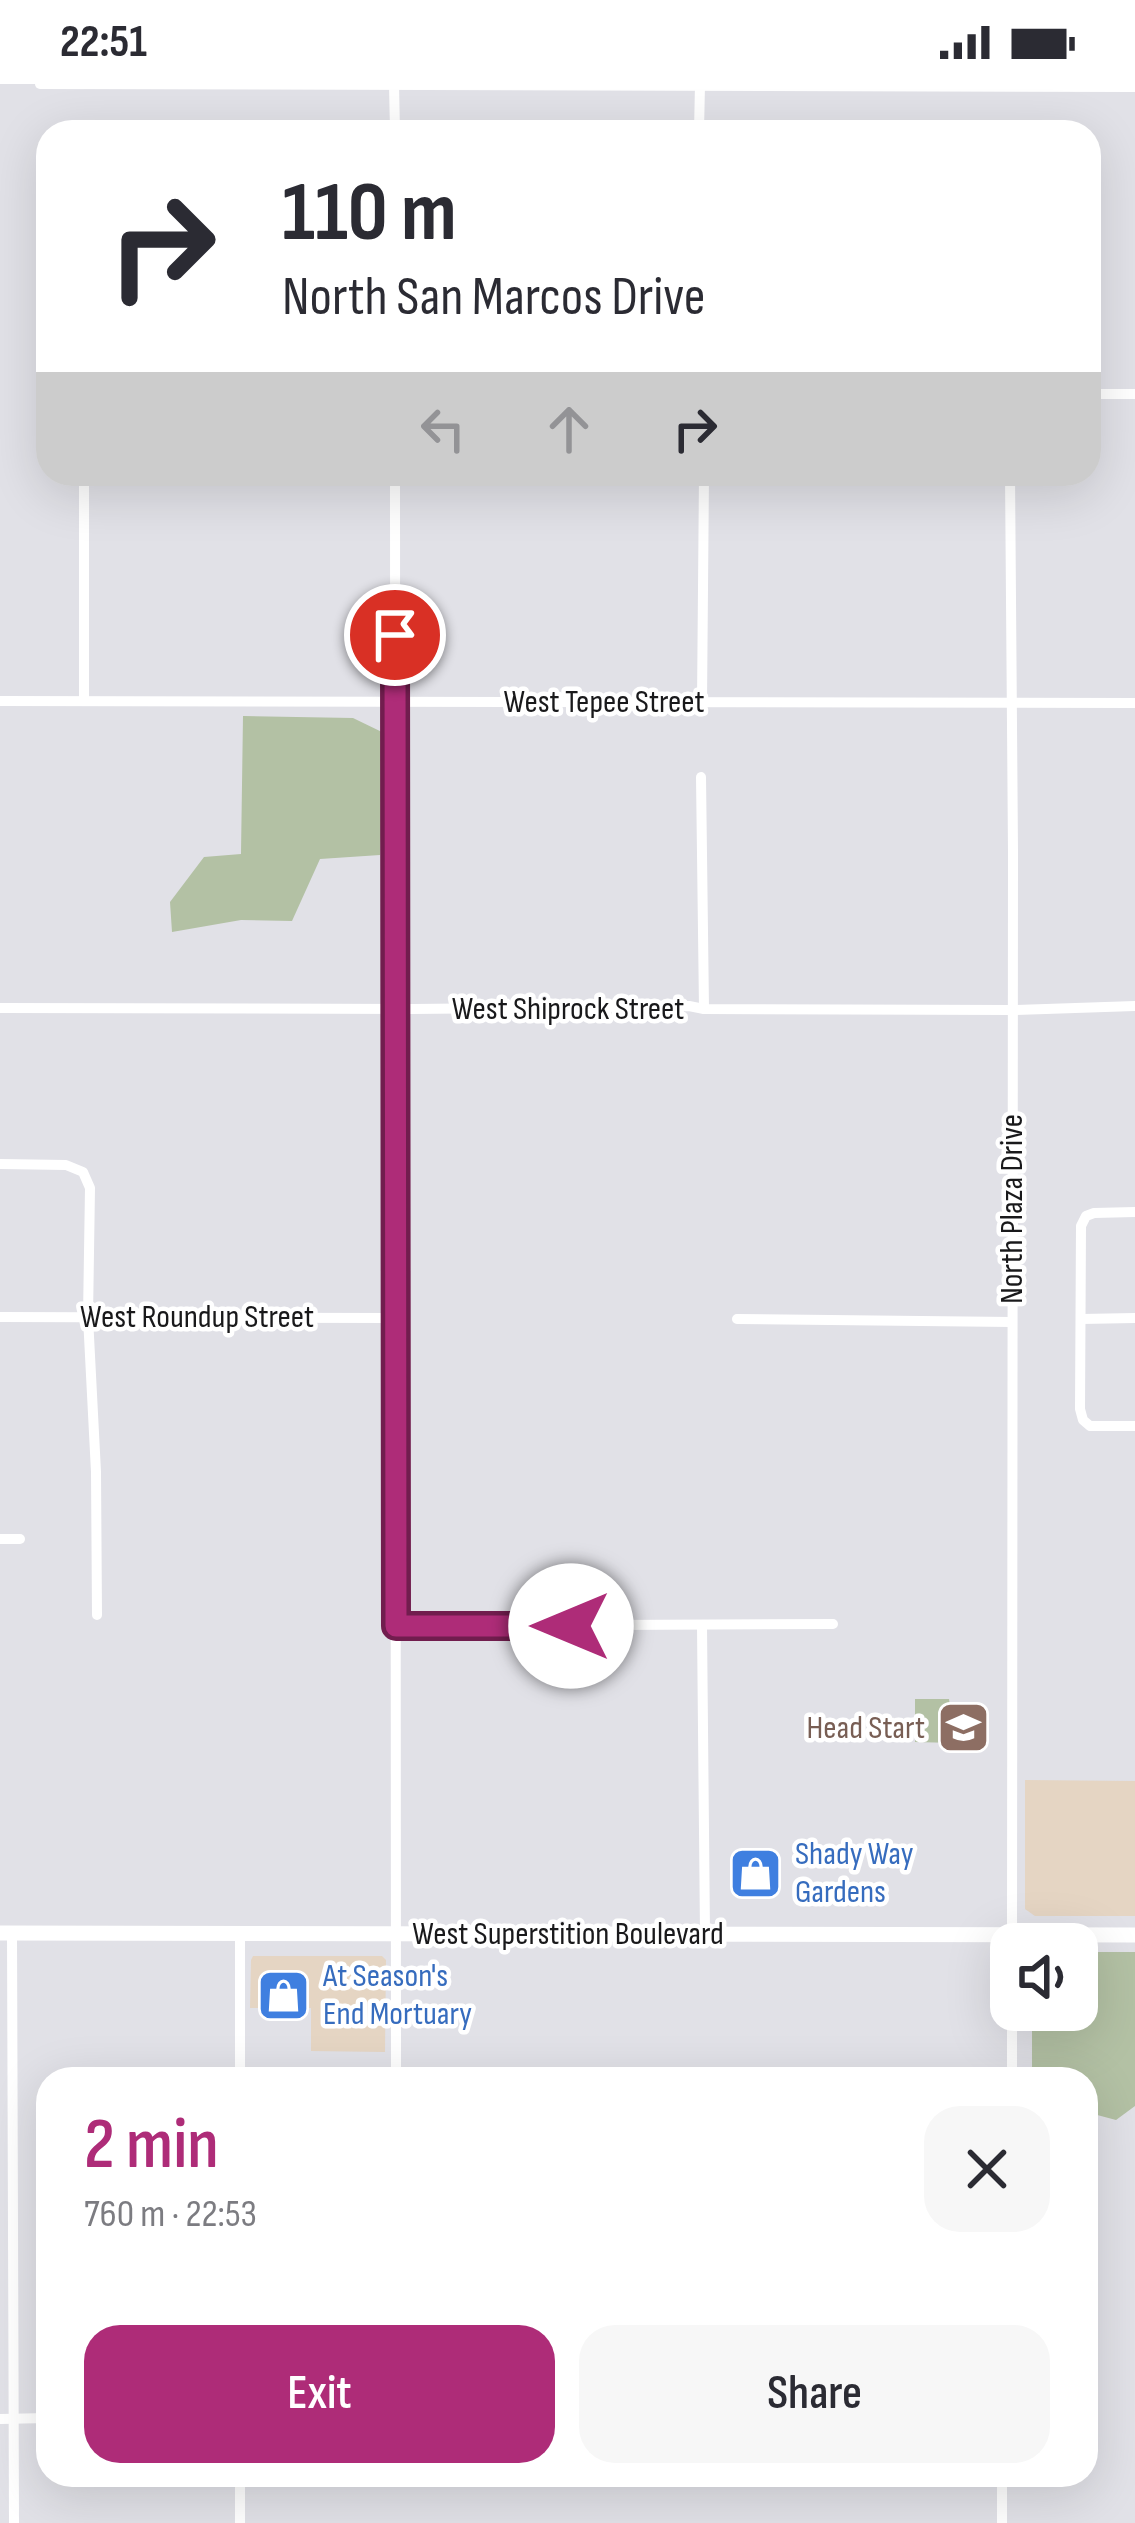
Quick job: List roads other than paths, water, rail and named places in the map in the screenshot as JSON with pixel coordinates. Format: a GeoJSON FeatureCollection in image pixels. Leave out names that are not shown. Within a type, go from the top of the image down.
{"type":"FeatureCollection","features":[{"type":"Feature","properties":{"kind":"main road","name":"West Superstition Boulevard"},"geometry":{"type":"LineString","coordinates":[[6,1933],[990,1939]]}},
{"type":"Feature","properties":{"kind":"main road","name":"West Superstition Boulevard"},"geometry":{"type":"LineString","coordinates":[[1098,1936],[1135,1935]]}},
{"type":"Feature","properties":{"kind":"street"},"geometry":{"type":"LineString","coordinates":[[40,84],[1135,87]]}},
{"type":"Feature","properties":{"kind":"street"},"geometry":{"type":"LineString","coordinates":[[394,85],[394,120]]}},
{"type":"Feature","properties":{"kind":"street"},"geometry":{"type":"LineString","coordinates":[[699,120],[700,85]]}},
{"type":"Feature","properties":{"kind":"street"},"geometry":{"type":"LineString","coordinates":[[1101,394],[1135,394]]}},
{"type":"Feature","properties":{"kind":"street"},"geometry":{"type":"LineString","coordinates":[[84,701],[85,486]]}},
{"type":"Feature","properties":{"kind":"street"},"geometry":{"type":"LineString","coordinates":[[395,486],[396,2067]]}},
{"type":"Feature","properties":{"kind":"street"},"geometry":{"type":"LineString","coordinates":[[702,702],[704,486]]}},
{"type":"Feature","properties":{"kind":"street","name":"North Plaza Drive"},"geometry":{"type":"LineString","coordinates":[[1010,486],[1012,1923]]}},
{"type":"Feature","properties":{"kind":"street","name":"West Tepee Street"},"geometry":{"type":"LineString","coordinates":[[0,701],[1135,703]]}},
{"type":"Feature","properties":{"kind":"street"},"geometry":{"type":"LineString","coordinates":[[701,778],[704,1010]]}},
{"type":"Feature","properties":{"kind":"street","name":"West Shiprock Street"},"geometry":{"type":"LineString","coordinates":[[0,1008],[1013,1010],[1135,1006]]}},
{"type":"Feature","properties":{"kind":"street"},"geometry":{"type":"LineString","coordinates":[[0,1164],[66,1165],[82,1172],[90,1188],[88,1317],[97,1615]]}},
{"type":"Feature","properties":{"kind":"street"},"geometry":{"type":"LineString","coordinates":[[1135,1212],[1094,1213],[1081,1226],[1080,1409],[1090,1426],[1135,1426]]}},
{"type":"Feature","properties":{"kind":"street","name":"West Roundup Street"},"geometry":{"type":"LineString","coordinates":[[0,1317],[394,1318]]}},
{"type":"Feature","properties":{"kind":"street"},"geometry":{"type":"LineString","coordinates":[[1081,1319],[1135,1318]]}},
{"type":"Feature","properties":{"kind":"street"},"geometry":{"type":"LineString","coordinates":[[736,1319],[1012,1322]]}},
{"type":"Feature","properties":{"kind":"street"},"geometry":{"type":"LineString","coordinates":[[0,1539],[20,1539]]}},
{"type":"Feature","properties":{"kind":"street"},"geometry":{"type":"LineString","coordinates":[[396,1626],[832,1624]]}},
{"type":"Feature","properties":{"kind":"street"},"geometry":{"type":"LineString","coordinates":[[702,1625],[705,1934]]}},
{"type":"Feature","properties":{"kind":"street"},"geometry":{"type":"LineString","coordinates":[[6,1933],[14,2523]]}},
{"type":"Feature","properties":{"kind":"street"},"geometry":{"type":"LineString","coordinates":[[240,1933],[240,2067]]}},
{"type":"Feature","properties":{"kind":"street"},"geometry":{"type":"LineString","coordinates":[[1012,2031],[1012,2067]]}},
{"type":"Feature","properties":{"kind":"street"},"geometry":{"type":"LineString","coordinates":[[0,2419],[36,2419]]}},
{"type":"Feature","properties":{"kind":"street"},"geometry":{"type":"LineString","coordinates":[[240,2487],[240,2523]]}},
{"type":"Feature","properties":{"kind":"street"},"geometry":{"type":"LineString","coordinates":[[1002,2487],[1002,2523]]}},
{"type":"Feature","properties":{"kind":"place","name":"Head Start"},"geometry":{"type":"Point","coordinates":[964,1728]}},
{"type":"Feature","properties":{"kind":"place","name":"Shady Way Gardens"},"geometry":{"type":"Point","coordinates":[756,1873]}},
{"type":"Feature","properties":{"kind":"place","name":"At Season's End Mortuary"},"geometry":{"type":"Point","coordinates":[284,1995]}}]}
